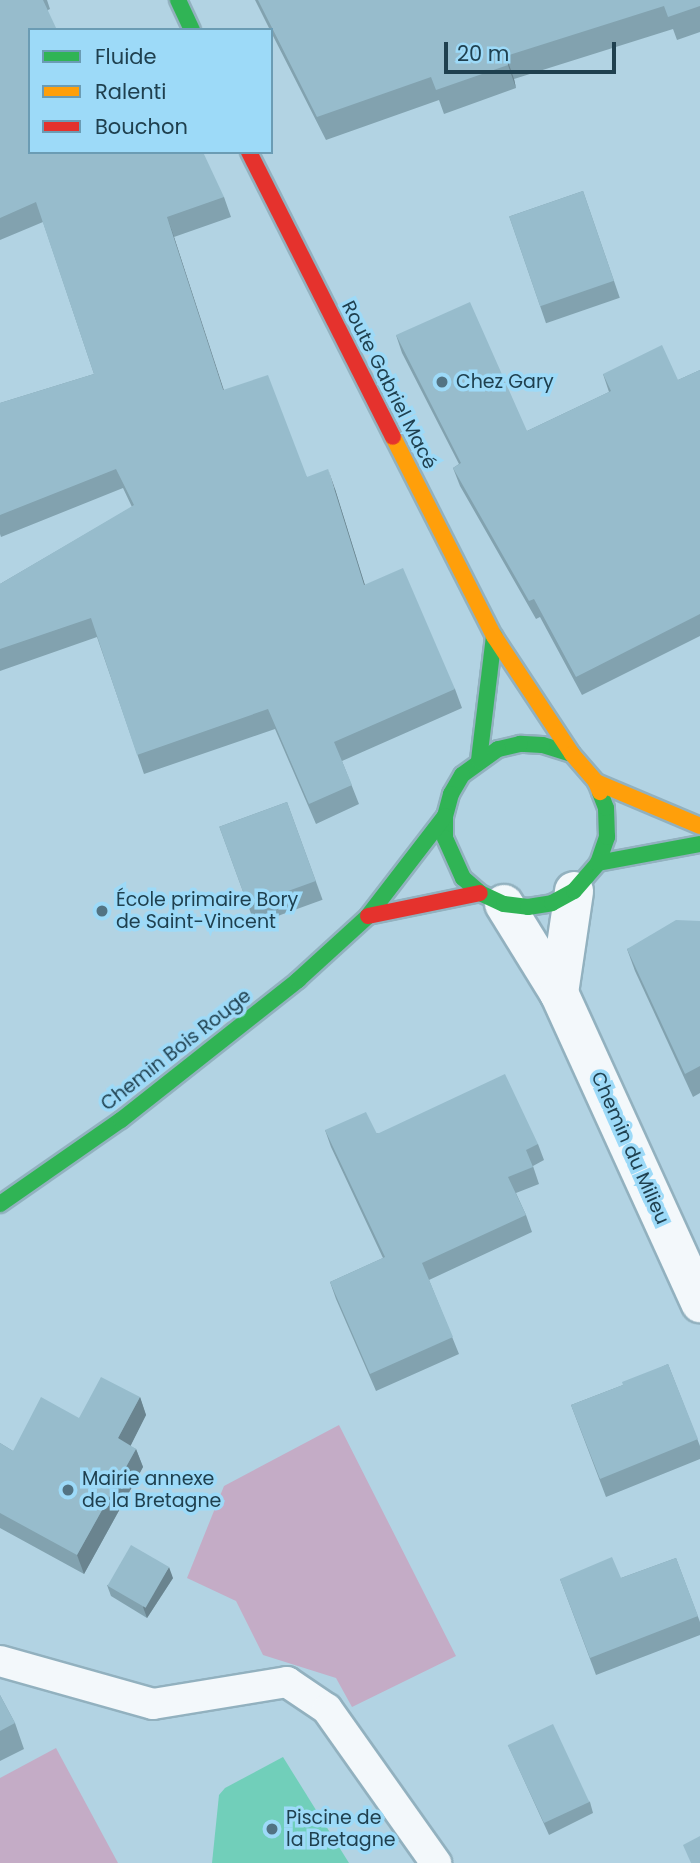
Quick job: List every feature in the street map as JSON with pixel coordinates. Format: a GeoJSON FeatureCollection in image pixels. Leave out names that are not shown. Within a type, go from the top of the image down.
{"type":"FeatureCollection","features":[{"type":"Feature","properties":{"kind":"main road"},"geometry":{"type":"LineString","coordinates":[[178,0],[191,28]]}},
{"type":"Feature","properties":{"kind":"main road","name":"Route Gabriel Macé"},"geometry":{"type":"LineString","coordinates":[[251,154],[494,636],[572,754]]}},
{"type":"Feature","properties":{"kind":"main road"},"geometry":{"type":"LineString","coordinates":[[479,760],[494,636]]}},
{"type":"Feature","properties":{"kind":"main road"},"geometry":{"type":"LineString","coordinates":[[492,899],[464,878],[452,859],[445,838],[445,816],[451,794],[462,775],[479,760],[498,749],[520,744],[542,745],[572,754],[596,782],[606,808],[607,837],[586,877]]}},
{"type":"Feature","properties":{"kind":"main road"},"geometry":{"type":"LineString","coordinates":[[596,782],[700,826]]}},
{"type":"Feature","properties":{"kind":"main road","name":"Chemin Bois Rouge"},"geometry":{"type":"LineString","coordinates":[[0,1203],[121,1120],[298,980],[368,916],[445,816]]}},
{"type":"Feature","properties":{"kind":"main road"},"geometry":{"type":"LineString","coordinates":[[368,916],[492,899],[528,907],[552,903],[586,877],[700,844]]}},
{"type":"Feature","properties":{"kind":"street"},"geometry":{"type":"LineString","coordinates":[[559,993],[586,877]]}},
{"type":"Feature","properties":{"kind":"street","name":"Chemin du Milieu"},"geometry":{"type":"LineString","coordinates":[[492,899],[559,993],[700,1303]]}},
{"type":"Feature","properties":{"kind":"lane"},"geometry":{"type":"LineString","coordinates":[[0,1661],[153,1704],[287,1682],[327,1709],[436,1863]]}},
{"type":"Feature","properties":{"kind":"shaded area"},"geometry":{"type":"Polygon","coordinates":[[[339,1425],[456,1656],[352,1707],[336,1678],[263,1655],[236,1601],[187,1578],[224,1486],[339,1425]]]}},
{"type":"Feature","properties":{"kind":"shaded area"},"geometry":{"type":"Polygon","coordinates":[[[56,1748],[118,1863],[0,1863],[0,1778],[56,1748]]]}},
{"type":"Feature","properties":{"kind":"shaded area","name":"Piscine de la Bretagne"},"geometry":{"type":"Polygon","coordinates":[[[283,1757],[349,1863],[212,1863],[219,1795],[225,1788],[283,1757]]]}},
{"type":"Feature","properties":{"kind":"building"},"geometry":{"type":"Polygon","coordinates":[[[0,0],[43,0],[56,28],[28,28],[28,154],[204,154],[224,197],[167,217],[223,390],[268,375],[307,477],[328,469],[364,585],[403,568],[455,689],[334,742],[352,785],[309,804],[268,709],[137,755],[91,618],[0,649],[0,584],[134,505],[116,469],[0,515],[0,403],[94,374],[36,202],[0,218],[0,0]]]}},
{"type":"Feature","properties":{"kind":"building"},"geometry":{"type":"Polygon","coordinates":[[[258,0],[700,0],[700,6],[668,17],[664,6],[506,56],[508,65],[436,90],[431,77],[317,117],[258,0]]]}},
{"type":"Feature","properties":{"kind":"building"},"geometry":{"type":"Polygon","coordinates":[[[583,191],[614,281],[540,306],[509,216],[583,191]]]}},
{"type":"Feature","properties":{"kind":"building"},"geometry":{"type":"Polygon","coordinates":[[[470,302],[527,431],[611,391],[603,374],[662,345],[678,380],[700,370],[700,614],[576,677],[534,599],[529,601],[453,468],[461,463],[396,335],[470,302]]]}},
{"type":"Feature","properties":{"kind":"building"},"geometry":{"type":"Polygon","coordinates":[[[287,802],[316,881],[248,906],[219,827],[287,802]]]}},
{"type":"Feature","properties":{"kind":"building"},"geometry":{"type":"Polygon","coordinates":[[[676,920],[700,921],[700,1066],[685,1074],[627,949],[676,920]]]}},
{"type":"Feature","properties":{"kind":"building"},"geometry":{"type":"Polygon","coordinates":[[[505,1074],[538,1144],[526,1150],[533,1167],[508,1177],[526,1215],[422,1263],[453,1337],[370,1374],[330,1282],[385,1257],[325,1130],[366,1112],[377,1134],[505,1074]]]}},
{"type":"Feature","properties":{"kind":"building"},"geometry":{"type":"Polygon","coordinates":[[[668,1364],[698,1439],[600,1479],[571,1405],[668,1364]]]}},
{"type":"Feature","properties":{"kind":"building"},"geometry":{"type":"Polygon","coordinates":[[[101,1377],[140,1397],[118,1438],[136,1449],[77,1555],[0,1513],[0,1443],[13,1451],[41,1397],[79,1418],[101,1377]]]}},
{"type":"Feature","properties":{"kind":"building"},"geometry":{"type":"Polygon","coordinates":[[[131,1545],[169,1567],[146,1608],[108,1586],[131,1545]]]}},
{"type":"Feature","properties":{"kind":"building"},"geometry":{"type":"Polygon","coordinates":[[[612,1557],[621,1578],[676,1558],[698,1616],[590,1658],[560,1579],[612,1557]]]}},
{"type":"Feature","properties":{"kind":"building"},"geometry":{"type":"Polygon","coordinates":[[[0,1695],[15,1723],[0,1731],[0,1695]]]}},
{"type":"Feature","properties":{"kind":"building"},"geometry":{"type":"Polygon","coordinates":[[[553,1724],[589,1802],[544,1823],[508,1745],[553,1724]]]}},
{"type":"Feature","properties":{"kind":"building"},"geometry":{"type":"Polygon","coordinates":[[[700,1836],[700,1863],[691,1863],[683,1845],[700,1836]]]}},
{"type":"Feature","properties":{"kind":"traffic: fast"},"geometry":{"type":"LineString","coordinates":[[178,0],[191,28]]}},
{"type":"Feature","properties":{"kind":"traffic: fast"},"geometry":{"type":"LineString","coordinates":[[479,760],[494,636]]}},
{"type":"Feature","properties":{"kind":"traffic: fast"},"geometry":{"type":"LineString","coordinates":[[572,754],[542,745],[520,744],[498,749],[462,775],[451,794],[445,816],[445,838],[463,878],[480,893],[504,904],[528,907],[552,903],[574,891],[598,863],[607,837],[606,808],[600,792]]}},
{"type":"Feature","properties":{"kind":"traffic: fast"},"geometry":{"type":"LineString","coordinates":[[0,1204],[121,1120],[298,980],[368,916],[445,816]]}},
{"type":"Feature","properties":{"kind":"traffic: fast"},"geometry":{"type":"LineString","coordinates":[[598,863],[700,844]]}},
{"type":"Feature","properties":{"kind":"traffic: slow"},"geometry":{"type":"LineString","coordinates":[[393,437],[494,636],[572,754],[596,782],[600,792]]}},
{"type":"Feature","properties":{"kind":"traffic: slow"},"geometry":{"type":"LineString","coordinates":[[596,782],[700,826]]}},
{"type":"Feature","properties":{"kind":"traffic: jam"},"geometry":{"type":"LineString","coordinates":[[250,154],[393,437]]}},
{"type":"Feature","properties":{"kind":"traffic: jam"},"geometry":{"type":"LineString","coordinates":[[368,916],[480,893]]}},
{"type":"Feature","properties":{"kind":"place","name":"Chez Gary"},"geometry":{"type":"Point","coordinates":[442,382]}},
{"type":"Feature","properties":{"kind":"place","name":"École primaire Bory de Saint-Vincent"},"geometry":{"type":"Point","coordinates":[102,911]}},
{"type":"Feature","properties":{"kind":"place","name":"Mairie annexe de la Bretagne"},"geometry":{"type":"Point","coordinates":[68,1490]}},
{"type":"Feature","properties":{"kind":"place","name":"Piscine de la Bretagne"},"geometry":{"type":"Point","coordinates":[272,1829]}}]}
